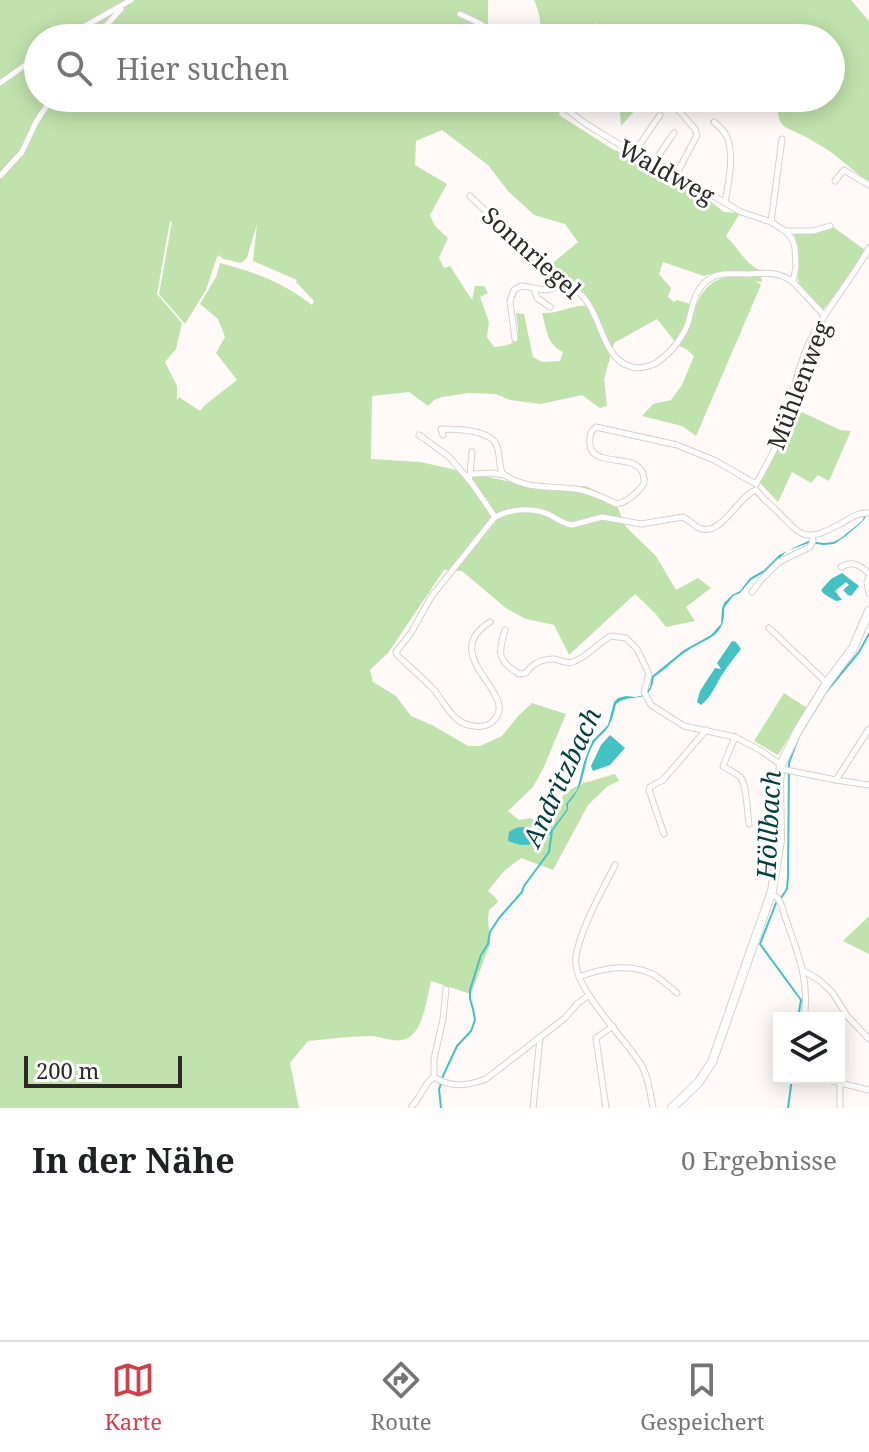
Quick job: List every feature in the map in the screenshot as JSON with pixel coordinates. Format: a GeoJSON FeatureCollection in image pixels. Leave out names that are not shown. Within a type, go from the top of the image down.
{"type":"FeatureCollection","features":[{"type":"Feature","properties":{"kind":"main road"},"geometry":{"type":"LineString","coordinates":[[672,1108],[698,1083],[712,1062],[771,895],[780,840],[781,767],[787,751],[827,683],[853,648],[869,611]]}},
{"type":"Feature","properties":{"kind":"street"},"geometry":{"type":"LineString","coordinates":[[89,24],[131,0]]}},
{"type":"Feature","properties":{"kind":"street"},"geometry":{"type":"LineString","coordinates":[[107,24],[131,0]]}},
{"type":"Feature","properties":{"kind":"street"},"geometry":{"type":"LineString","coordinates":[[460,14],[481,24]]}},
{"type":"Feature","properties":{"kind":"street"},"geometry":{"type":"LineString","coordinates":[[0,83],[24,66]]}},
{"type":"Feature","properties":{"kind":"street"},"geometry":{"type":"LineString","coordinates":[[0,176],[22,152],[43,112]]}},
{"type":"Feature","properties":{"kind":"street","name":"Waldweg"},"geometry":{"type":"LineString","coordinates":[[570,112],[632,152],[741,212],[771,222],[785,231]]}},
{"type":"Feature","properties":{"kind":"street"},"geometry":{"type":"LineString","coordinates":[[676,175],[697,135],[680,112]]}},
{"type":"Feature","properties":{"kind":"street"},"geometry":{"type":"LineString","coordinates":[[632,152],[660,115]]}},
{"type":"Feature","properties":{"kind":"street"},"geometry":{"type":"LineString","coordinates":[[714,122],[724,133],[730,148],[725,203]]}},
{"type":"Feature","properties":{"kind":"street"},"geometry":{"type":"LineString","coordinates":[[654,162],[674,133]]}},
{"type":"Feature","properties":{"kind":"street"},"geometry":{"type":"LineString","coordinates":[[771,222],[782,139]]}},
{"type":"Feature","properties":{"kind":"street"},"geometry":{"type":"LineString","coordinates":[[835,181],[844,170],[869,185]]}},
{"type":"Feature","properties":{"kind":"street","name":"Sonnriegel"},"geometry":{"type":"LineString","coordinates":[[470,196],[585,299],[613,355],[631,367],[647,368],[666,357],[680,340],[696,293],[710,278],[719,274],[764,272],[793,282]]}},
{"type":"Feature","properties":{"kind":"street"},"geometry":{"type":"LineString","coordinates":[[785,231],[813,231],[830,226]]}},
{"type":"Feature","properties":{"kind":"street"},"geometry":{"type":"LineString","coordinates":[[785,231],[795,247],[793,282],[824,315]]}},
{"type":"Feature","properties":{"kind":"street","name":"Mühlenweg"},"geometry":{"type":"LineString","coordinates":[[756,487],[779,439],[804,356],[824,315],[869,248]]}},
{"type":"Feature","properties":{"kind":"street"},"geometry":{"type":"LineString","coordinates":[[515,339],[510,301],[514,290],[521,286],[543,291],[564,283]]}},
{"type":"Feature","properties":{"kind":"street"},"geometry":{"type":"LineString","coordinates":[[534,288],[537,298],[550,307]]}},
{"type":"Feature","properties":{"kind":"street"},"geometry":{"type":"LineString","coordinates":[[470,478],[492,473],[532,486],[580,490],[616,504],[622,503],[643,486],[643,474],[637,466],[601,457],[592,451],[591,432],[600,427],[677,445],[714,460],[751,482],[798,533],[812,540]]}},
{"type":"Feature","properties":{"kind":"street"},"geometry":{"type":"LineString","coordinates":[[443,435],[441,429],[460,429],[495,441],[504,476]]}},
{"type":"Feature","properties":{"kind":"street"},"geometry":{"type":"LineString","coordinates":[[419,435],[448,456],[470,478],[495,517]]}},
{"type":"Feature","properties":{"kind":"street"},"geometry":{"type":"LineString","coordinates":[[470,478],[472,452]]}},
{"type":"Feature","properties":{"kind":"street"},"geometry":{"type":"LineString","coordinates":[[490,622],[476,632],[471,646],[478,669],[498,698],[498,712],[488,725],[471,725],[457,720],[433,689],[396,652],[411,633],[431,597],[495,517],[507,512],[533,510],[572,525],[602,517],[641,524],[683,517],[700,529],[711,529],[756,487]]}},
{"type":"Feature","properties":{"kind":"street"},"geometry":{"type":"LineString","coordinates":[[752,592],[779,562],[861,513],[869,513]]}},
{"type":"Feature","properties":{"kind":"street"},"geometry":{"type":"LineString","coordinates":[[841,567],[856,564],[869,575],[869,593]]}},
{"type":"Feature","properties":{"kind":"street"},"geometry":{"type":"LineString","coordinates":[[769,628],[827,683]]}},
{"type":"Feature","properties":{"kind":"street"},"geometry":{"type":"LineString","coordinates":[[505,630],[500,653],[504,662],[519,674],[526,673],[537,663],[557,659],[571,662],[606,638],[626,638],[646,664],[649,674],[645,695],[651,705],[684,726],[735,737],[760,750],[781,767],[869,785]]}},
{"type":"Feature","properties":{"kind":"street"},"geometry":{"type":"LineString","coordinates":[[836,780],[869,729]]}},
{"type":"Feature","properties":{"kind":"street"},"geometry":{"type":"LineString","coordinates":[[664,834],[650,787],[663,780],[706,730]]}},
{"type":"Feature","properties":{"kind":"street"},"geometry":{"type":"LineString","coordinates":[[735,737],[723,766],[745,784],[749,824]]}},
{"type":"Feature","properties":{"kind":"street"},"geometry":{"type":"LineString","coordinates":[[615,865],[578,946],[575,965],[589,995],[643,1068],[653,1108]]}},
{"type":"Feature","properties":{"kind":"street"},"geometry":{"type":"LineString","coordinates":[[771,895],[777,897],[781,904],[804,971],[805,1012]]}},
{"type":"Feature","properties":{"kind":"street"},"geometry":{"type":"LineString","coordinates":[[579,977],[612,968],[633,969],[654,974],[677,993]]}},
{"type":"Feature","properties":{"kind":"street"},"geometry":{"type":"LineString","coordinates":[[804,971],[832,992],[848,1017],[869,1039]]}},
{"type":"Feature","properties":{"kind":"street"},"geometry":{"type":"LineString","coordinates":[[436,1078],[434,1059],[446,989]]}},
{"type":"Feature","properties":{"kind":"street"},"geometry":{"type":"LineString","coordinates":[[412,1106],[419,1100],[430,1079],[461,1086],[486,1079],[565,1018],[589,995]]}},
{"type":"Feature","properties":{"kind":"street"},"geometry":{"type":"LineString","coordinates":[[606,1108],[596,1038],[613,1026]]}},
{"type":"Feature","properties":{"kind":"street"},"geometry":{"type":"LineString","coordinates":[[533,1108],[540,1038]]}},
{"type":"Feature","properties":{"kind":"street"},"geometry":{"type":"LineString","coordinates":[[840,1084],[840,1108]]}},
{"type":"Feature","properties":{"kind":"street"},"geometry":{"type":"LineString","coordinates":[[844,1084],[869,1090]]}},
{"type":"Feature","properties":{"kind":"green space"},"geometry":{"type":"Polygon","coordinates":[[[0,0],[488,0],[488,24],[24,24],[24,112],[560,112],[559,115],[614,150],[647,162],[696,190],[724,212],[740,213],[726,236],[759,270],[762,282],[755,281],[761,285],[696,436],[682,426],[642,416],[653,404],[671,400],[682,385],[694,356],[679,346],[703,293],[720,279],[734,276],[717,272],[704,276],[663,262],[659,274],[671,288],[668,297],[674,302],[690,304],[686,323],[676,343],[657,319],[614,343],[604,379],[607,406],[600,408],[582,395],[541,404],[510,400],[496,394],[468,393],[442,397],[428,406],[409,392],[372,396],[371,459],[420,462],[539,488],[586,486],[615,501],[626,527],[656,556],[676,590],[698,578],[711,588],[686,607],[695,621],[666,627],[635,594],[569,655],[554,625],[526,619],[507,609],[462,571],[444,570],[388,653],[370,670],[373,682],[396,696],[411,716],[468,746],[480,746],[502,736],[532,703],[566,714],[533,787],[508,811],[519,820],[531,818],[541,825],[549,823],[565,792],[615,774],[619,781],[608,786],[588,805],[553,870],[521,858],[504,871],[488,891],[498,902],[489,910],[490,944],[471,994],[431,981],[419,1024],[415,1032],[402,1040],[371,1036],[308,1041],[290,1063],[299,1108],[0,1108],[0,0]],[[442,130],[416,141],[415,165],[447,184],[430,215],[435,226],[448,238],[439,258],[444,268],[450,266],[472,300],[475,286],[484,286],[488,293],[480,297],[489,322],[487,337],[494,347],[514,342],[518,334],[516,313],[524,314],[533,357],[542,362],[560,361],[563,352],[550,341],[542,313],[588,306],[599,332],[590,303],[548,267],[578,242],[565,224],[534,215],[508,191],[488,165],[442,130]],[[172,222],[157,294],[182,323],[176,349],[165,362],[177,386],[177,400],[179,397],[200,411],[237,380],[216,353],[225,337],[218,319],[200,304],[216,277],[220,263],[268,279],[312,305],[314,301],[297,280],[253,261],[257,224],[247,258],[241,263],[219,255],[217,257],[206,290],[185,324],[159,294],[172,222]]]}},
{"type":"Feature","properties":{"kind":"green space"},"geometry":{"type":"Polygon","coordinates":[[[534,0],[851,0],[869,21],[869,183],[831,152],[785,127],[778,112],[845,112],[845,24],[597,24],[596,18],[596,24],[540,24],[534,0]]]}},
{"type":"Feature","properties":{"kind":"green space"},"geometry":{"type":"Polygon","coordinates":[[[620,112],[633,112],[621,126],[620,112]]]}},
{"type":"Feature","properties":{"kind":"green space"},"geometry":{"type":"Polygon","coordinates":[[[833,227],[865,250],[823,310],[800,288],[794,232],[812,233],[833,227]]]}},
{"type":"Feature","properties":{"kind":"green space"},"geometry":{"type":"Polygon","coordinates":[[[791,407],[840,430],[851,431],[829,481],[818,475],[811,483],[792,472],[778,502],[760,483],[783,435],[791,407]]]}},
{"type":"Feature","properties":{"kind":"green space"},"geometry":{"type":"Polygon","coordinates":[[[784,693],[807,708],[778,755],[754,741],[784,693]]]}},
{"type":"Feature","properties":{"kind":"green space"},"geometry":{"type":"Polygon","coordinates":[[[869,916],[869,954],[843,941],[869,916]]]}},
{"type":"Feature","properties":{"kind":"water"},"geometry":{"type":"Polygon","coordinates":[[[867,514],[864,520],[834,544],[809,543],[788,551],[808,541],[833,542],[867,514]]]}},
{"type":"Feature","properties":{"kind":"water"},"geometry":{"type":"Polygon","coordinates":[[[787,551],[740,593],[733,596],[724,608],[724,618],[721,626],[717,632],[654,677],[649,692],[645,695],[637,697],[644,695],[650,687],[652,676],[684,650],[711,635],[721,624],[724,603],[732,595],[740,591],[750,578],[787,551]]]}},
{"type":"Feature","properties":{"kind":"water"},"geometry":{"type":"Polygon","coordinates":[[[842,573],[859,586],[851,596],[843,590],[849,585],[846,582],[835,591],[842,600],[836,601],[821,590],[842,573]]]}},
{"type":"Feature","properties":{"kind":"water"},"geometry":{"type":"Polygon","coordinates":[[[732,641],[741,649],[701,705],[697,702],[700,691],[715,668],[721,669],[717,663],[732,641]]]}},
{"type":"Feature","properties":{"kind":"water"},"geometry":{"type":"Polygon","coordinates":[[[626,696],[636,697],[616,704],[609,726],[590,751],[582,781],[574,796],[568,804],[568,810],[552,832],[542,842],[536,840],[532,844],[522,845],[508,841],[509,832],[520,827],[533,829],[536,837],[542,839],[547,836],[577,790],[592,741],[608,725],[614,702],[626,696]]]}},
{"type":"Feature","properties":{"kind":"water"},"geometry":{"type":"Polygon","coordinates":[[[610,735],[625,748],[610,765],[593,771],[591,766],[601,745],[610,735]]]}},
{"type":"Feature","properties":{"kind":"waterway","name":"Höllbach"},"geometry":{"type":"LineString","coordinates":[[781,898],[787,889],[788,877],[789,763],[799,736],[826,692],[859,652],[869,634]]}},
{"type":"Feature","properties":{"kind":"waterway","name":"Andritzbach"},"geometry":{"type":"LineString","coordinates":[[441,1108],[439,1089],[442,1078],[457,1046],[471,1031],[475,1020],[470,990],[490,932],[549,852],[552,830]]}},
{"type":"Feature","properties":{"kind":"waterway","name":"Höllbach"},"geometry":{"type":"LineString","coordinates":[[776,903],[760,944],[801,1000],[799,1012]]}},
{"type":"Feature","properties":{"kind":"waterway","name":"Höllbach"},"geometry":{"type":"LineString","coordinates":[[788,1108],[791,1084]]}}]}
